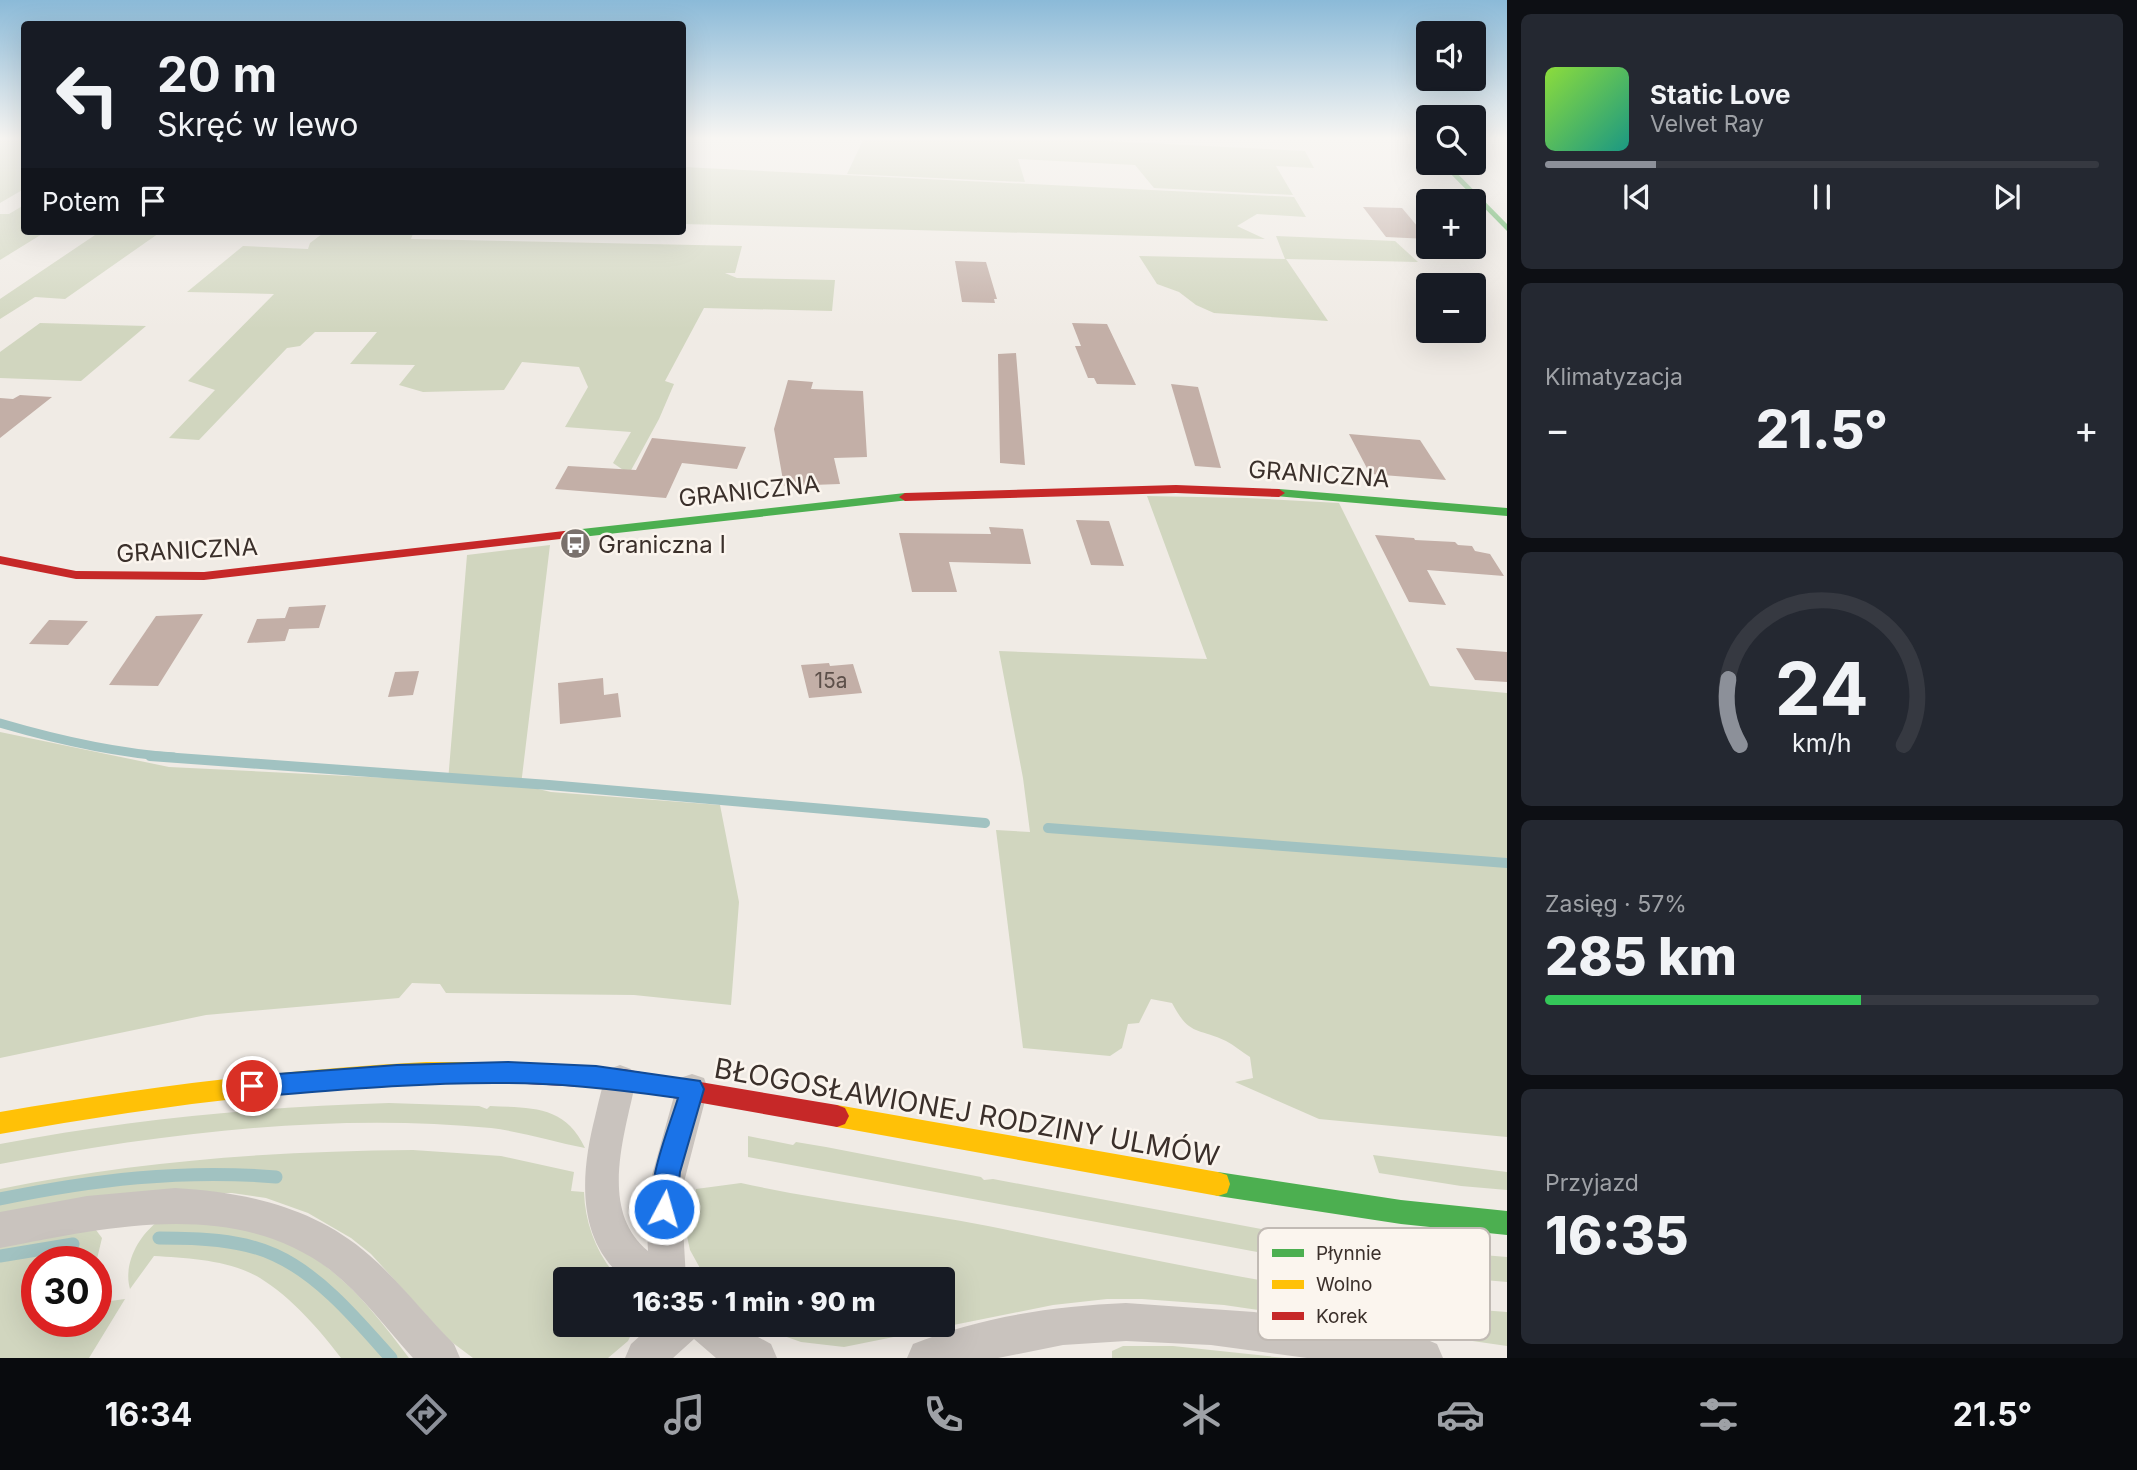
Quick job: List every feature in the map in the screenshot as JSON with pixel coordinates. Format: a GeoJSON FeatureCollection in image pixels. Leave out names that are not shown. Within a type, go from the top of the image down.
{"type":"FeatureCollection","features":[{"type":"Feature","properties":{"kind":"street"},"geometry":{"type":"LineString","coordinates":[[1481,202],[1507,229]]}},
{"type":"Feature","properties":{"kind":"street","name":"GRANICZNA"},"geometry":{"type":"LineString","coordinates":[[0,560],[34,571],[115,579],[204,576],[895,497],[1049,491],[1176,489],[1270,493],[1507,512]]}},
{"type":"Feature","properties":{"kind":"street","name":"BŁOGOSŁAWIONEJ RODZINY ULMÓW"},"geometry":{"type":"LineString","coordinates":[[0,1124],[176,1095],[327,1079],[508,1072],[620,1080],[692,1089],[1196,1181],[1441,1219],[1507,1223]]}},
{"type":"Feature","properties":{"kind":"street"},"geometry":{"type":"LineString","coordinates":[[620,1080],[605,1156],[603,1208],[610,1232],[624,1254],[642,1267]]}},
{"type":"Feature","properties":{"kind":"street"},"geometry":{"type":"LineString","coordinates":[[667,1267],[664,1209],[666,1186],[692,1089]]}},
{"type":"Feature","properties":{"kind":"street"},"geometry":{"type":"LineString","coordinates":[[0,1230],[131,1208],[197,1207],[251,1213],[303,1232],[339,1255],[374,1284],[440,1358]]}},
{"type":"Feature","properties":{"kind":"street"},"geometry":{"type":"LineString","coordinates":[[927,1358],[1032,1331],[1080,1324],[1123,1322],[1258,1332]]}},
{"type":"Feature","properties":{"kind":"street"},"geometry":{"type":"LineString","coordinates":[[645,1358],[667,1337]]}},
{"type":"Feature","properties":{"kind":"street"},"geometry":{"type":"LineString","coordinates":[[721,1337],[757,1358]]}},
{"type":"Feature","properties":{"kind":"street"},"geometry":{"type":"LineString","coordinates":[[1308,1340],[1423,1358]]}},
{"type":"Feature","properties":{"kind":"green space"},"geometry":{"type":"Polygon","coordinates":[[[686,202],[1297,202],[1306,217],[1257,214],[1237,226],[1265,239],[686,224],[686,202]]]}},
{"type":"Feature","properties":{"kind":"green space"},"geometry":{"type":"Polygon","coordinates":[[[21,207],[21,235],[41,235],[0,260],[0,214],[9,214],[21,207]]]}},
{"type":"Feature","properties":{"kind":"green space"},"geometry":{"type":"Polygon","coordinates":[[[95,235],[156,235],[65,299],[35,297],[0,319],[0,299],[95,235]]]}},
{"type":"Feature","properties":{"kind":"green space"},"geometry":{"type":"Polygon","coordinates":[[[321,235],[412,235],[411,239],[742,246],[735,273],[725,273],[737,278],[835,280],[832,311],[704,308],[665,381],[674,384],[659,419],[629,474],[613,463],[631,432],[565,427],[588,387],[579,367],[522,362],[504,390],[423,392],[399,385],[415,365],[350,364],[377,332],[315,332],[300,346],[287,348],[199,440],[169,438],[215,390],[188,381],[274,294],[187,292],[243,246],[308,249],[310,243],[321,235]]]}},
{"type":"Feature","properties":{"kind":"green space"},"geometry":{"type":"Polygon","coordinates":[[[1276,236],[1395,241],[1418,262],[1286,259],[1328,321],[1214,313],[1196,305],[1179,292],[1157,284],[1139,256],[1285,259],[1276,236]]]}},
{"type":"Feature","properties":{"kind":"green space"},"geometry":{"type":"Polygon","coordinates":[[[40,323],[146,326],[81,381],[0,378],[0,352],[40,323]]]}},
{"type":"Feature","properties":{"kind":"green space"},"geometry":{"type":"Polygon","coordinates":[[[1147,496],[1339,503],[1430,686],[1507,693],[1507,1137],[1319,1119],[1235,1082],[1253,1078],[1250,1057],[1226,1041],[1189,1026],[1172,1003],[1151,999],[1139,1023],[1128,1024],[1122,1048],[1110,1056],[1023,1048],[996,830],[1030,832],[1023,778],[999,651],[1207,659],[1147,496]]]}},
{"type":"Feature","properties":{"kind":"green space"},"geometry":{"type":"Polygon","coordinates":[[[550,545],[521,785],[551,792],[720,805],[739,902],[731,1005],[634,995],[446,993],[440,984],[412,983],[399,998],[206,1015],[0,1058],[0,732],[169,767],[448,781],[467,555],[550,545]]]}},
{"type":"Feature","properties":{"kind":"green space"},"geometry":{"type":"Polygon","coordinates":[[[389,1103],[533,1109],[557,1116],[577,1134],[585,1148],[491,1128],[430,1124],[306,1124],[121,1143],[0,1164],[0,1144],[49,1135],[195,1116],[389,1103]]]}},
{"type":"Feature","properties":{"kind":"green space"},"geometry":{"type":"Polygon","coordinates":[[[748,1136],[793,1145],[796,1142],[826,1147],[981,1177],[984,1180],[993,1179],[1258,1228],[1258,1252],[748,1157],[748,1136]]]}},
{"type":"Feature","properties":{"kind":"green space"},"geometry":{"type":"Polygon","coordinates":[[[413,1150],[501,1156],[574,1172],[571,1191],[584,1192],[587,1216],[594,1238],[609,1267],[553,1267],[553,1337],[630,1337],[628,1341],[608,1358],[473,1358],[449,1340],[371,1254],[351,1238],[308,1213],[266,1198],[232,1193],[194,1193],[0,1219],[0,1189],[154,1165],[309,1153],[413,1150]]]}},
{"type":"Feature","properties":{"kind":"green space"},"geometry":{"type":"Polygon","coordinates":[[[1373,1155],[1507,1172],[1507,1190],[1379,1173],[1373,1155]]]}},
{"type":"Feature","properties":{"kind":"green space"},"geometry":{"type":"Polygon","coordinates":[[[741,1183],[988,1226],[1258,1280],[1258,1310],[1142,1299],[1107,1299],[1053,1305],[955,1325],[955,1267],[699,1267],[690,1250],[680,1204],[695,1202],[696,1189],[741,1183]]]}},
{"type":"Feature","properties":{"kind":"green space"},"geometry":{"type":"Polygon","coordinates":[[[156,1223],[239,1226],[275,1237],[300,1249],[340,1278],[358,1296],[409,1358],[341,1358],[294,1304],[260,1278],[236,1267],[195,1259],[154,1256],[130,1289],[130,1261],[143,1236],[156,1223]]]}},
{"type":"Feature","properties":{"kind":"green space"},"geometry":{"type":"Polygon","coordinates":[[[96,1230],[102,1238],[100,1246],[21,1246],[21,1337],[102,1337],[89,1358],[0,1358],[0,1242],[96,1230]]]}},
{"type":"Feature","properties":{"kind":"green space"},"geometry":{"type":"Polygon","coordinates":[[[1490,1256],[1507,1257],[1507,1282],[1490,1280],[1490,1256]]]}},
{"type":"Feature","properties":{"kind":"green space"},"geometry":{"type":"Polygon","coordinates":[[[125,1299],[112,1320],[112,1301],[125,1299]]]}},
{"type":"Feature","properties":{"kind":"green space"},"geometry":{"type":"Polygon","coordinates":[[[1490,1310],[1507,1312],[1507,1346],[1466,1340],[1490,1340],[1490,1310]]]}},
{"type":"Feature","properties":{"kind":"green space"},"geometry":{"type":"Polygon","coordinates":[[[787,1337],[894,1337],[844,1347],[801,1342],[787,1337]]]}},
{"type":"Feature","properties":{"kind":"green space"},"geometry":{"type":"Polygon","coordinates":[[[1123,1346],[1173,1346],[1285,1358],[1112,1358],[1112,1351],[1123,1346]]]}},
{"type":"Feature","properties":{"kind":"building"},"geometry":{"type":"Polygon","coordinates":[[[1363,207],[1402,208],[1416,225],[1416,238],[1386,237],[1363,207]]]}},
{"type":"Feature","properties":{"kind":"building"},"geometry":{"type":"Polygon","coordinates":[[[955,261],[986,262],[997,299],[994,299],[995,303],[962,302],[955,261]]]}},
{"type":"Feature","properties":{"kind":"building"},"geometry":{"type":"Polygon","coordinates":[[[1072,323],[1107,324],[1136,385],[1097,384],[1094,378],[1088,378],[1075,346],[1081,346],[1072,323]]]}},
{"type":"Feature","properties":{"kind":"building"},"geometry":{"type":"Polygon","coordinates":[[[1016,353],[1025,465],[1000,463],[998,354],[1016,353]]]}},
{"type":"Feature","properties":{"kind":"building"},"geometry":{"type":"Polygon","coordinates":[[[788,380],[813,382],[811,389],[863,391],[867,457],[834,458],[840,484],[784,486],[774,429],[788,380]]]}},
{"type":"Feature","properties":{"kind":"building"},"geometry":{"type":"Polygon","coordinates":[[[1171,384],[1198,387],[1221,468],[1195,466],[1171,384]]]}},
{"type":"Feature","properties":{"kind":"building"},"geometry":{"type":"Polygon","coordinates":[[[20,395],[52,397],[0,438],[0,398],[13,399],[20,395]]]}},
{"type":"Feature","properties":{"kind":"building"},"geometry":{"type":"Polygon","coordinates":[[[1349,434],[1420,440],[1446,480],[1370,474],[1349,434]]]}},
{"type":"Feature","properties":{"kind":"building"},"geometry":{"type":"Polygon","coordinates":[[[652,438],[746,447],[737,469],[682,463],[666,498],[555,489],[568,466],[636,470],[652,438]]]}},
{"type":"Feature","properties":{"kind":"building"},"geometry":{"type":"Polygon","coordinates":[[[1076,520],[1109,521],[1124,566],[1091,565],[1076,520]]]}},
{"type":"Feature","properties":{"kind":"building"},"geometry":{"type":"Polygon","coordinates":[[[989,527],[1023,529],[1031,564],[949,562],[957,592],[912,592],[899,533],[991,534],[989,527]]]}},
{"type":"Feature","properties":{"kind":"building"},"geometry":{"type":"Polygon","coordinates":[[[1375,535],[1472,546],[1475,551],[1490,554],[1504,576],[1427,570],[1446,605],[1409,602],[1375,535]]]}},
{"type":"Feature","properties":{"kind":"building"},"geometry":{"type":"Polygon","coordinates":[[[326,605],[319,628],[289,629],[285,641],[247,643],[257,619],[285,618],[289,607],[326,605]]]}},
{"type":"Feature","properties":{"kind":"building"},"geometry":{"type":"Polygon","coordinates":[[[203,614],[158,686],[109,685],[156,616],[203,614]]]}},
{"type":"Feature","properties":{"kind":"building"},"geometry":{"type":"Polygon","coordinates":[[[49,620],[88,621],[68,645],[29,644],[49,620]]]}},
{"type":"Feature","properties":{"kind":"building"},"geometry":{"type":"Polygon","coordinates":[[[1456,648],[1507,652],[1507,682],[1475,680],[1456,648]]]}},
{"type":"Feature","properties":{"kind":"building"},"geometry":{"type":"Polygon","coordinates":[[[829,663],[830,666],[853,664],[862,693],[809,698],[801,665],[829,663]]]}},
{"type":"Feature","properties":{"kind":"building"},"geometry":{"type":"Polygon","coordinates":[[[419,671],[413,695],[388,697],[395,672],[419,671]]]}},
{"type":"Feature","properties":{"kind":"building"},"geometry":{"type":"Polygon","coordinates":[[[603,678],[604,695],[618,693],[621,717],[560,724],[558,683],[603,678]]]}},
{"type":"Feature","properties":{"kind":"waterway"},"geometry":{"type":"LineString","coordinates":[[0,723],[86,745],[174,757]]}},
{"type":"Feature","properties":{"kind":"waterway"},"geometry":{"type":"LineString","coordinates":[[150,756],[549,785],[985,823]]}},
{"type":"Feature","properties":{"kind":"waterway"},"geometry":{"type":"LineString","coordinates":[[1048,828],[1507,863]]}},
{"type":"Feature","properties":{"kind":"waterway"},"geometry":{"type":"LineString","coordinates":[[0,1199],[69,1186],[172,1175],[276,1177]]}},
{"type":"Feature","properties":{"kind":"waterway"},"geometry":{"type":"LineString","coordinates":[[159,1238],[233,1243],[275,1255],[323,1287],[391,1358]]}},
{"type":"Feature","properties":{"kind":"waterway"},"geometry":{"type":"LineString","coordinates":[[0,1256],[73,1244]]}},
{"type":"Feature","properties":{"kind":"traffic: fast"},"geometry":{"type":"LineString","coordinates":[[1481,202],[1507,229]]}},
{"type":"Feature","properties":{"kind":"traffic: fast"},"geometry":{"type":"LineString","coordinates":[[1279,493],[1507,512]]}},
{"type":"Feature","properties":{"kind":"traffic: fast"},"geometry":{"type":"LineString","coordinates":[[564,535],[905,497]]}},
{"type":"Feature","properties":{"kind":"traffic: fast"},"geometry":{"type":"LineString","coordinates":[[1218,1184],[1401,1212],[1507,1223]]}},
{"type":"Feature","properties":{"kind":"traffic: slow"},"geometry":{"type":"LineString","coordinates":[[0,1123],[243,1086],[365,1075],[488,1072]]}},
{"type":"Feature","properties":{"kind":"traffic: slow"},"geometry":{"type":"LineString","coordinates":[[837,1116],[1218,1184]]}},
{"type":"Feature","properties":{"kind":"traffic: jam"},"geometry":{"type":"LineString","coordinates":[[905,497],[1176,489],[1279,493]]}},
{"type":"Feature","properties":{"kind":"traffic: jam"},"geometry":{"type":"LineString","coordinates":[[0,560],[76,575],[204,576],[564,535]]}},
{"type":"Feature","properties":{"kind":"traffic: jam"},"geometry":{"type":"LineString","coordinates":[[488,1072],[623,1079],[837,1116]]}},
{"type":"Feature","properties":{"kind":"place","name":"Graniczna I"},"geometry":{"type":"Point","coordinates":[575,544]}},
{"type":"Feature","properties":{"kind":"route"},"geometry":{"type":"LineString","coordinates":[[252,1086],[397,1075],[508,1072],[596,1077],[692,1089],[668,1172],[664,1209]]}}]}
